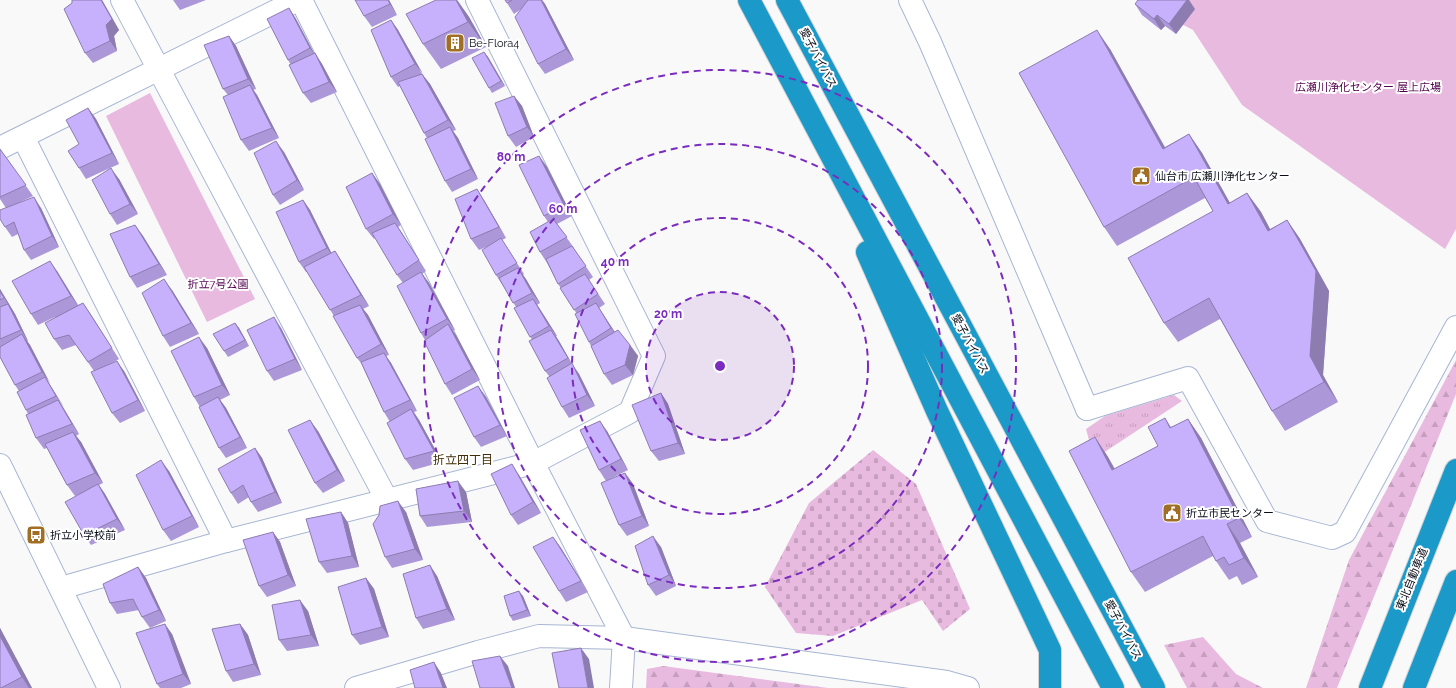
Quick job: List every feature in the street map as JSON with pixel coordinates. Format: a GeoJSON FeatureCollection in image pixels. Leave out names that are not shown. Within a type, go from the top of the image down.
{"type":"FeatureCollection","features":[{"type":"Feature","properties":{"kind":"highway"},"geometry":{"type":"LineString","coordinates":[[737,0],[868,255],[940,418],[1050,650],[1050,688]]}},
{"type":"Feature","properties":{"kind":"highway"},"geometry":{"type":"LineString","coordinates":[[749,0],[1113,688]]}},
{"type":"Feature","properties":{"kind":"highway","name":"愛子バイパス"},"geometry":{"type":"LineString","coordinates":[[787,0],[1154,688]]}},
{"type":"Feature","properties":{"kind":"highway"},"geometry":{"type":"LineString","coordinates":[[800,0],[885,167],[939,286]]}},
{"type":"Feature","properties":{"kind":"highway","name":"東北自動車道"},"geometry":{"type":"LineString","coordinates":[[1370,688],[1456,470]]}},
{"type":"Feature","properties":{"kind":"highway"},"geometry":{"type":"LineString","coordinates":[[1414,688],[1456,581]]}},
{"type":"Feature","properties":{"kind":"street"},"geometry":{"type":"LineString","coordinates":[[122,0],[387,500]]}},
{"type":"Feature","properties":{"kind":"street"},"geometry":{"type":"LineString","coordinates":[[0,148],[298,0]]}},
{"type":"Feature","properties":{"kind":"street"},"geometry":{"type":"LineString","coordinates":[[301,0],[533,463],[624,638],[621,688]]}},
{"type":"Feature","properties":{"kind":"street"},"geometry":{"type":"LineString","coordinates":[[61,588],[226,541],[533,463],[630,412],[654,356],[477,0]]}},
{"type":"Feature","properties":{"kind":"street"},"geometry":{"type":"LineString","coordinates":[[910,0],[930,42],[1087,409],[1188,378],[1267,521],[1332,538],[1346,532],[1456,327]]}},
{"type":"Feature","properties":{"kind":"street"},"geometry":{"type":"LineString","coordinates":[[23,137],[226,541]]}},
{"type":"Feature","properties":{"kind":"street"},"geometry":{"type":"LineString","coordinates":[[0,465],[109,688]]}},
{"type":"Feature","properties":{"kind":"street"},"geometry":{"type":"LineString","coordinates":[[356,688],[478,652],[539,636],[624,638],[947,682],[968,688]]}},
{"type":"Feature","properties":{"kind":"green space","name":"広瀬川浄化センター 屋上広場"},"geometry":{"type":"Polygon","coordinates":[[[1136,0],[1456,0],[1456,229],[1445,249],[1242,105],[1193,30],[1136,0]]]}},
{"type":"Feature","properties":{"kind":"green space","name":"折立7号公園"},"geometry":{"type":"Polygon","coordinates":[[[150,93],[255,299],[207,322],[106,116],[150,93]]]}},
{"type":"Feature","properties":{"kind":"green space"},"geometry":{"type":"Polygon","coordinates":[[[1456,360],[1456,394],[1337,688],[1306,688],[1349,560],[1456,360]]]}},
{"type":"Feature","properties":{"kind":"green space"},"geometry":{"type":"Polygon","coordinates":[[[1174,395],[1182,401],[1094,459],[1086,429],[1105,416],[1174,395]]]}},
{"type":"Feature","properties":{"kind":"green space"},"geometry":{"type":"Polygon","coordinates":[[[873,450],[916,484],[970,609],[943,631],[922,600],[833,636],[796,633],[765,587],[809,503],[873,450]]]}},
{"type":"Feature","properties":{"kind":"green space"},"geometry":{"type":"Polygon","coordinates":[[[1203,637],[1236,674],[1263,688],[1187,688],[1164,645],[1203,637]]]}},
{"type":"Feature","properties":{"kind":"green space"},"geometry":{"type":"Polygon","coordinates":[[[663,666],[828,688],[646,688],[647,669],[663,666]]]}},
{"type":"Feature","properties":{"kind":"building"},"geometry":{"type":"Polygon","coordinates":[[[72,0],[101,0],[112,19],[106,25],[110,41],[85,53],[64,9],[72,3],[72,0]]]}},
{"type":"Feature","properties":{"kind":"building"},"geometry":{"type":"Polygon","coordinates":[[[355,0],[388,0],[390,4],[364,16],[355,0]]]}},
{"type":"Feature","properties":{"kind":"building"},"geometry":{"type":"Polygon","coordinates":[[[436,0],[456,0],[468,22],[423,44],[406,14],[436,0]]]}},
{"type":"Feature","properties":{"kind":"building"},"geometry":{"type":"Polygon","coordinates":[[[505,0],[512,0],[507,3],[505,0]]]}},
{"type":"Feature","properties":{"kind":"building"},"geometry":{"type":"Polygon","coordinates":[[[528,0],[541,0],[566,49],[538,64],[515,17],[528,0]]]}},
{"type":"Feature","properties":{"kind":"building"},"geometry":{"type":"Polygon","coordinates":[[[1138,0],[1187,0],[1169,24],[1157,15],[1154,19],[1135,4],[1138,0]]]}},
{"type":"Feature","properties":{"kind":"building"},"geometry":{"type":"Polygon","coordinates":[[[289,8],[310,48],[288,60],[267,19],[289,8]]]}},
{"type":"Feature","properties":{"kind":"building"},"geometry":{"type":"Polygon","coordinates":[[[391,20],[415,64],[391,77],[371,30],[391,20]]]}},
{"type":"Feature","properties":{"kind":"building"},"geometry":{"type":"Polygon","coordinates":[[[1097,30],[1163,149],[1189,134],[1228,204],[1247,193],[1268,231],[1287,220],[1316,271],[1310,356],[1324,382],[1272,411],[1209,298],[1164,323],[1128,258],[1213,211],[1194,177],[1104,227],[1019,73],[1097,30]]]}},
{"type":"Feature","properties":{"kind":"building"},"geometry":{"type":"Polygon","coordinates":[[[229,36],[248,79],[223,89],[204,45],[229,36]]]}},
{"type":"Feature","properties":{"kind":"building"},"geometry":{"type":"Polygon","coordinates":[[[484,52],[501,81],[489,88],[472,58],[484,52]]]}},
{"type":"Feature","properties":{"kind":"building"},"geometry":{"type":"Polygon","coordinates":[[[315,53],[329,82],[303,93],[289,65],[315,53]]]}},
{"type":"Feature","properties":{"kind":"building"},"geometry":{"type":"Polygon","coordinates":[[[422,74],[448,120],[424,133],[398,82],[422,74]]]}},
{"type":"Feature","properties":{"kind":"building"},"geometry":{"type":"Polygon","coordinates":[[[250,85],[272,128],[241,140],[223,97],[250,85]]]}},
{"type":"Feature","properties":{"kind":"building"},"geometry":{"type":"Polygon","coordinates":[[[514,96],[527,127],[508,136],[495,103],[514,96]]]}},
{"type":"Feature","properties":{"kind":"building"},"geometry":{"type":"Polygon","coordinates":[[[88,108],[112,153],[79,168],[68,151],[79,144],[66,120],[88,108]]]}},
{"type":"Feature","properties":{"kind":"building"},"geometry":{"type":"Polygon","coordinates":[[[450,127],[471,169],[445,181],[425,139],[450,127]]]}},
{"type":"Feature","properties":{"kind":"building"},"geometry":{"type":"Polygon","coordinates":[[[276,141],[297,180],[273,195],[254,153],[276,141]]]}},
{"type":"Feature","properties":{"kind":"building"},"geometry":{"type":"Polygon","coordinates":[[[0,149],[26,185],[0,197],[0,149]]]}},
{"type":"Feature","properties":{"kind":"building"},"geometry":{"type":"Polygon","coordinates":[[[539,156],[564,205],[544,216],[519,165],[539,156]]]}},
{"type":"Feature","properties":{"kind":"building"},"geometry":{"type":"Polygon","coordinates":[[[111,168],[130,204],[110,214],[92,180],[111,168]]]}},
{"type":"Feature","properties":{"kind":"building"},"geometry":{"type":"Polygon","coordinates":[[[372,173],[393,214],[366,229],[346,187],[372,173]]]}},
{"type":"Feature","properties":{"kind":"building"},"geometry":{"type":"Polygon","coordinates":[[[477,189],[499,227],[471,239],[455,199],[477,189]]]}},
{"type":"Feature","properties":{"kind":"building"},"geometry":{"type":"Polygon","coordinates":[[[34,197],[52,236],[24,250],[14,222],[5,227],[0,219],[0,210],[34,197]]]}},
{"type":"Feature","properties":{"kind":"building"},"geometry":{"type":"Polygon","coordinates":[[[303,200],[327,248],[299,262],[276,212],[303,200]]]}},
{"type":"Feature","properties":{"kind":"building"},"geometry":{"type":"Polygon","coordinates":[[[553,219],[567,237],[540,252],[530,232],[553,219]]]}},
{"type":"Feature","properties":{"kind":"building"},"geometry":{"type":"Polygon","coordinates":[[[395,223],[419,260],[397,275],[372,233],[395,223]]]}},
{"type":"Feature","properties":{"kind":"building"},"geometry":{"type":"Polygon","coordinates":[[[135,225],[159,264],[130,277],[110,234],[135,225]]]}},
{"type":"Feature","properties":{"kind":"building"},"geometry":{"type":"Polygon","coordinates":[[[501,238],[517,263],[496,275],[482,250],[501,238]]]}},
{"type":"Feature","properties":{"kind":"building"},"geometry":{"type":"Polygon","coordinates":[[[572,246],[586,266],[558,284],[546,259],[572,246]]]}},
{"type":"Feature","properties":{"kind":"building"},"geometry":{"type":"Polygon","coordinates":[[[335,251],[361,295],[330,310],[304,267],[335,251]]]}},
{"type":"Feature","properties":{"kind":"building"},"geometry":{"type":"Polygon","coordinates":[[[50,261],[71,296],[31,314],[12,281],[50,261]]]}},
{"type":"Feature","properties":{"kind":"building"},"geometry":{"type":"Polygon","coordinates":[[[518,268],[532,293],[513,303],[499,278],[518,268]]]}},
{"type":"Feature","properties":{"kind":"building"},"geometry":{"type":"Polygon","coordinates":[[[421,272],[447,319],[421,333],[397,286],[421,272]]]}},
{"type":"Feature","properties":{"kind":"building"},"geometry":{"type":"Polygon","coordinates":[[[585,274],[598,294],[574,310],[560,288],[585,274]]]}},
{"type":"Feature","properties":{"kind":"building"},"geometry":{"type":"Polygon","coordinates":[[[164,279],[191,323],[163,336],[142,293],[164,279]]]}},
{"type":"Feature","properties":{"kind":"building"},"geometry":{"type":"Polygon","coordinates":[[[0,291],[4,298],[0,300],[0,291]]]}},
{"type":"Feature","properties":{"kind":"building"},"geometry":{"type":"Polygon","coordinates":[[[533,299],[549,326],[530,337],[514,308],[533,299]]]}},
{"type":"Feature","properties":{"kind":"building"},"geometry":{"type":"Polygon","coordinates":[[[83,303],[112,348],[88,362],[69,335],[54,339],[45,323],[83,303]]]}},
{"type":"Feature","properties":{"kind":"building"},"geometry":{"type":"Polygon","coordinates":[[[596,303],[611,328],[589,342],[575,314],[596,303]]]}},
{"type":"Feature","properties":{"kind":"building"},"geometry":{"type":"Polygon","coordinates":[[[8,304],[21,330],[0,339],[0,307],[8,304]]]}},
{"type":"Feature","properties":{"kind":"building"},"geometry":{"type":"Polygon","coordinates":[[[360,305],[381,344],[357,358],[333,316],[360,305]]]}},
{"type":"Feature","properties":{"kind":"building"},"geometry":{"type":"Polygon","coordinates":[[[274,317],[295,359],[267,371],[247,330],[274,317]]]}},
{"type":"Feature","properties":{"kind":"building"},"geometry":{"type":"Polygon","coordinates":[[[235,323],[245,340],[224,351],[213,334],[235,323]]]}},
{"type":"Feature","properties":{"kind":"building"},"geometry":{"type":"Polygon","coordinates":[[[448,324],[472,369],[445,384],[424,341],[448,324]]]}},
{"type":"Feature","properties":{"kind":"building"},"geometry":{"type":"Polygon","coordinates":[[[551,330],[568,358],[545,371],[529,341],[551,330]]]}},
{"type":"Feature","properties":{"kind":"building"},"geometry":{"type":"Polygon","coordinates":[[[618,330],[630,345],[625,365],[604,374],[591,346],[618,330]]]}},
{"type":"Feature","properties":{"kind":"building"},"geometry":{"type":"Polygon","coordinates":[[[22,334],[42,372],[15,385],[0,357],[0,347],[22,334]]]}},
{"type":"Feature","properties":{"kind":"building"},"geometry":{"type":"Polygon","coordinates":[[[199,337],[222,385],[194,397],[171,351],[199,337]]]}},
{"type":"Feature","properties":{"kind":"building"},"geometry":{"type":"Polygon","coordinates":[[[384,353],[410,400],[384,412],[361,362],[384,353]]]}},
{"type":"Feature","properties":{"kind":"building"},"geometry":{"type":"Polygon","coordinates":[[[117,361],[138,400],[112,413],[91,372],[117,361]]]}},
{"type":"Feature","properties":{"kind":"building"},"geometry":{"type":"Polygon","coordinates":[[[572,363],[587,395],[562,407],[547,378],[572,363]]]}},
{"type":"Feature","properties":{"kind":"building"},"geometry":{"type":"Polygon","coordinates":[[[45,377],[56,396],[26,410],[17,392],[45,377]]]}},
{"type":"Feature","properties":{"kind":"building"},"geometry":{"type":"Polygon","coordinates":[[[478,386],[500,425],[474,437],[454,398],[478,386]]]}},
{"type":"Feature","properties":{"kind":"building"},"geometry":{"type":"Polygon","coordinates":[[[661,393],[678,443],[651,451],[632,405],[661,393]]]}},
{"type":"Feature","properties":{"kind":"building"},"geometry":{"type":"Polygon","coordinates":[[[218,397],[240,437],[219,448],[199,407],[218,397]]]}},
{"type":"Feature","properties":{"kind":"building"},"geometry":{"type":"Polygon","coordinates":[[[58,400],[72,424],[36,438],[26,415],[58,400]]]}},
{"type":"Feature","properties":{"kind":"building"},"geometry":{"type":"Polygon","coordinates":[[[411,409],[434,451],[405,459],[387,423],[411,409]]]}},
{"type":"Feature","properties":{"kind":"building","name":"折立市民センター"},"geometry":{"type":"Polygon","coordinates":[[[1165,418],[1170,428],[1188,419],[1239,518],[1227,524],[1244,558],[1229,565],[1224,557],[1216,561],[1203,536],[1131,572],[1069,451],[1095,437],[1112,470],[1158,446],[1148,427],[1165,418]]]}},
{"type":"Feature","properties":{"kind":"building"},"geometry":{"type":"Polygon","coordinates":[[[310,420],[337,470],[315,483],[288,430],[310,420]]]}},
{"type":"Feature","properties":{"kind":"building"},"geometry":{"type":"Polygon","coordinates":[[[600,421],[621,459],[599,470],[580,430],[600,421]]]}},
{"type":"Feature","properties":{"kind":"building"},"geometry":{"type":"Polygon","coordinates":[[[73,432],[95,473],[67,485],[45,444],[73,432]]]}},
{"type":"Feature","properties":{"kind":"building"},"geometry":{"type":"Polygon","coordinates":[[[255,448],[275,492],[251,502],[243,485],[231,493],[218,469],[255,448]]]}},
{"type":"Feature","properties":{"kind":"building"},"geometry":{"type":"Polygon","coordinates":[[[161,460],[192,516],[163,530],[136,475],[161,460]]]}},
{"type":"Feature","properties":{"kind":"building"},"geometry":{"type":"Polygon","coordinates":[[[512,464],[533,502],[511,515],[491,474],[512,464]]]}},
{"type":"Feature","properties":{"kind":"building"},"geometry":{"type":"Polygon","coordinates":[[[625,473],[642,516],[619,525],[601,483],[625,473]]]}},
{"type":"Feature","properties":{"kind":"building"},"geometry":{"type":"Polygon","coordinates":[[[458,481],[464,511],[420,516],[416,489],[458,481]]]}},
{"type":"Feature","properties":{"kind":"building"},"geometry":{"type":"Polygon","coordinates":[[[98,484],[117,519],[84,535],[65,502],[98,484]]]}},
{"type":"Feature","properties":{"kind":"building"},"geometry":{"type":"Polygon","coordinates":[[[398,501],[415,549],[385,557],[373,524],[379,515],[380,506],[398,501]]]}},
{"type":"Feature","properties":{"kind":"building"},"geometry":{"type":"Polygon","coordinates":[[[341,512],[352,556],[319,562],[306,519],[341,512]]]}},
{"type":"Feature","properties":{"kind":"building"},"geometry":{"type":"Polygon","coordinates":[[[273,532],[288,575],[259,586],[243,540],[273,532]]]}},
{"type":"Feature","properties":{"kind":"building"},"geometry":{"type":"Polygon","coordinates":[[[653,536],[669,575],[648,585],[635,546],[653,536]]]}},
{"type":"Feature","properties":{"kind":"building"},"geometry":{"type":"Polygon","coordinates":[[[553,537],[581,581],[559,591],[533,547],[553,537]]]}},
{"type":"Feature","properties":{"kind":"building"},"geometry":{"type":"Polygon","coordinates":[[[430,565],[447,609],[416,618],[403,574],[430,565]]]}},
{"type":"Feature","properties":{"kind":"building"},"geometry":{"type":"Polygon","coordinates":[[[138,567],[159,610],[142,617],[133,599],[110,603],[103,584],[138,567]]]}},
{"type":"Feature","properties":{"kind":"building"},"geometry":{"type":"Polygon","coordinates":[[[366,578],[382,627],[352,635],[338,587],[366,578]]]}},
{"type":"Feature","properties":{"kind":"building"},"geometry":{"type":"Polygon","coordinates":[[[519,591],[527,610],[510,616],[504,596],[519,591]]]}},
{"type":"Feature","properties":{"kind":"building"},"geometry":{"type":"Polygon","coordinates":[[[300,600],[311,635],[279,640],[272,605],[300,600]]]}},
{"type":"Feature","properties":{"kind":"building"},"geometry":{"type":"Polygon","coordinates":[[[165,624],[183,674],[157,684],[136,633],[165,624]]]}},
{"type":"Feature","properties":{"kind":"building"},"geometry":{"type":"Polygon","coordinates":[[[240,624],[254,664],[226,671],[212,629],[240,624]]]}},
{"type":"Feature","properties":{"kind":"building"},"geometry":{"type":"Polygon","coordinates":[[[0,636],[22,677],[1,688],[0,688],[0,636]]]}},
{"type":"Feature","properties":{"kind":"building"},"geometry":{"type":"Polygon","coordinates":[[[581,648],[588,688],[559,688],[552,653],[581,648]]]}},
{"type":"Feature","properties":{"kind":"building"},"geometry":{"type":"Polygon","coordinates":[[[500,656],[512,688],[480,688],[472,661],[500,656]]]}},
{"type":"Feature","properties":{"kind":"building"},"geometry":{"type":"Polygon","coordinates":[[[434,662],[443,688],[415,688],[410,670],[434,662]]]}},
{"type":"Feature","properties":{"kind":"place","name":"Be-Flora4"},"geometry":{"type":"Point","coordinates":[455,43]}},
{"type":"Feature","properties":{"kind":"place","name":"仙台市 広瀬川浄化センター"},"geometry":{"type":"Point","coordinates":[1141,176]}},
{"type":"Feature","properties":{"kind":"place","name":"折立市民センター"},"geometry":{"type":"Point","coordinates":[1172,513]}},
{"type":"Feature","properties":{"kind":"place","name":"折立小学校前"},"geometry":{"type":"Point","coordinates":[36,535]}},
{"type":"Feature","properties":{"kind":"district","name":"折立四丁目"},"geometry":{"type":"Point","coordinates":[463,460]}}]}
